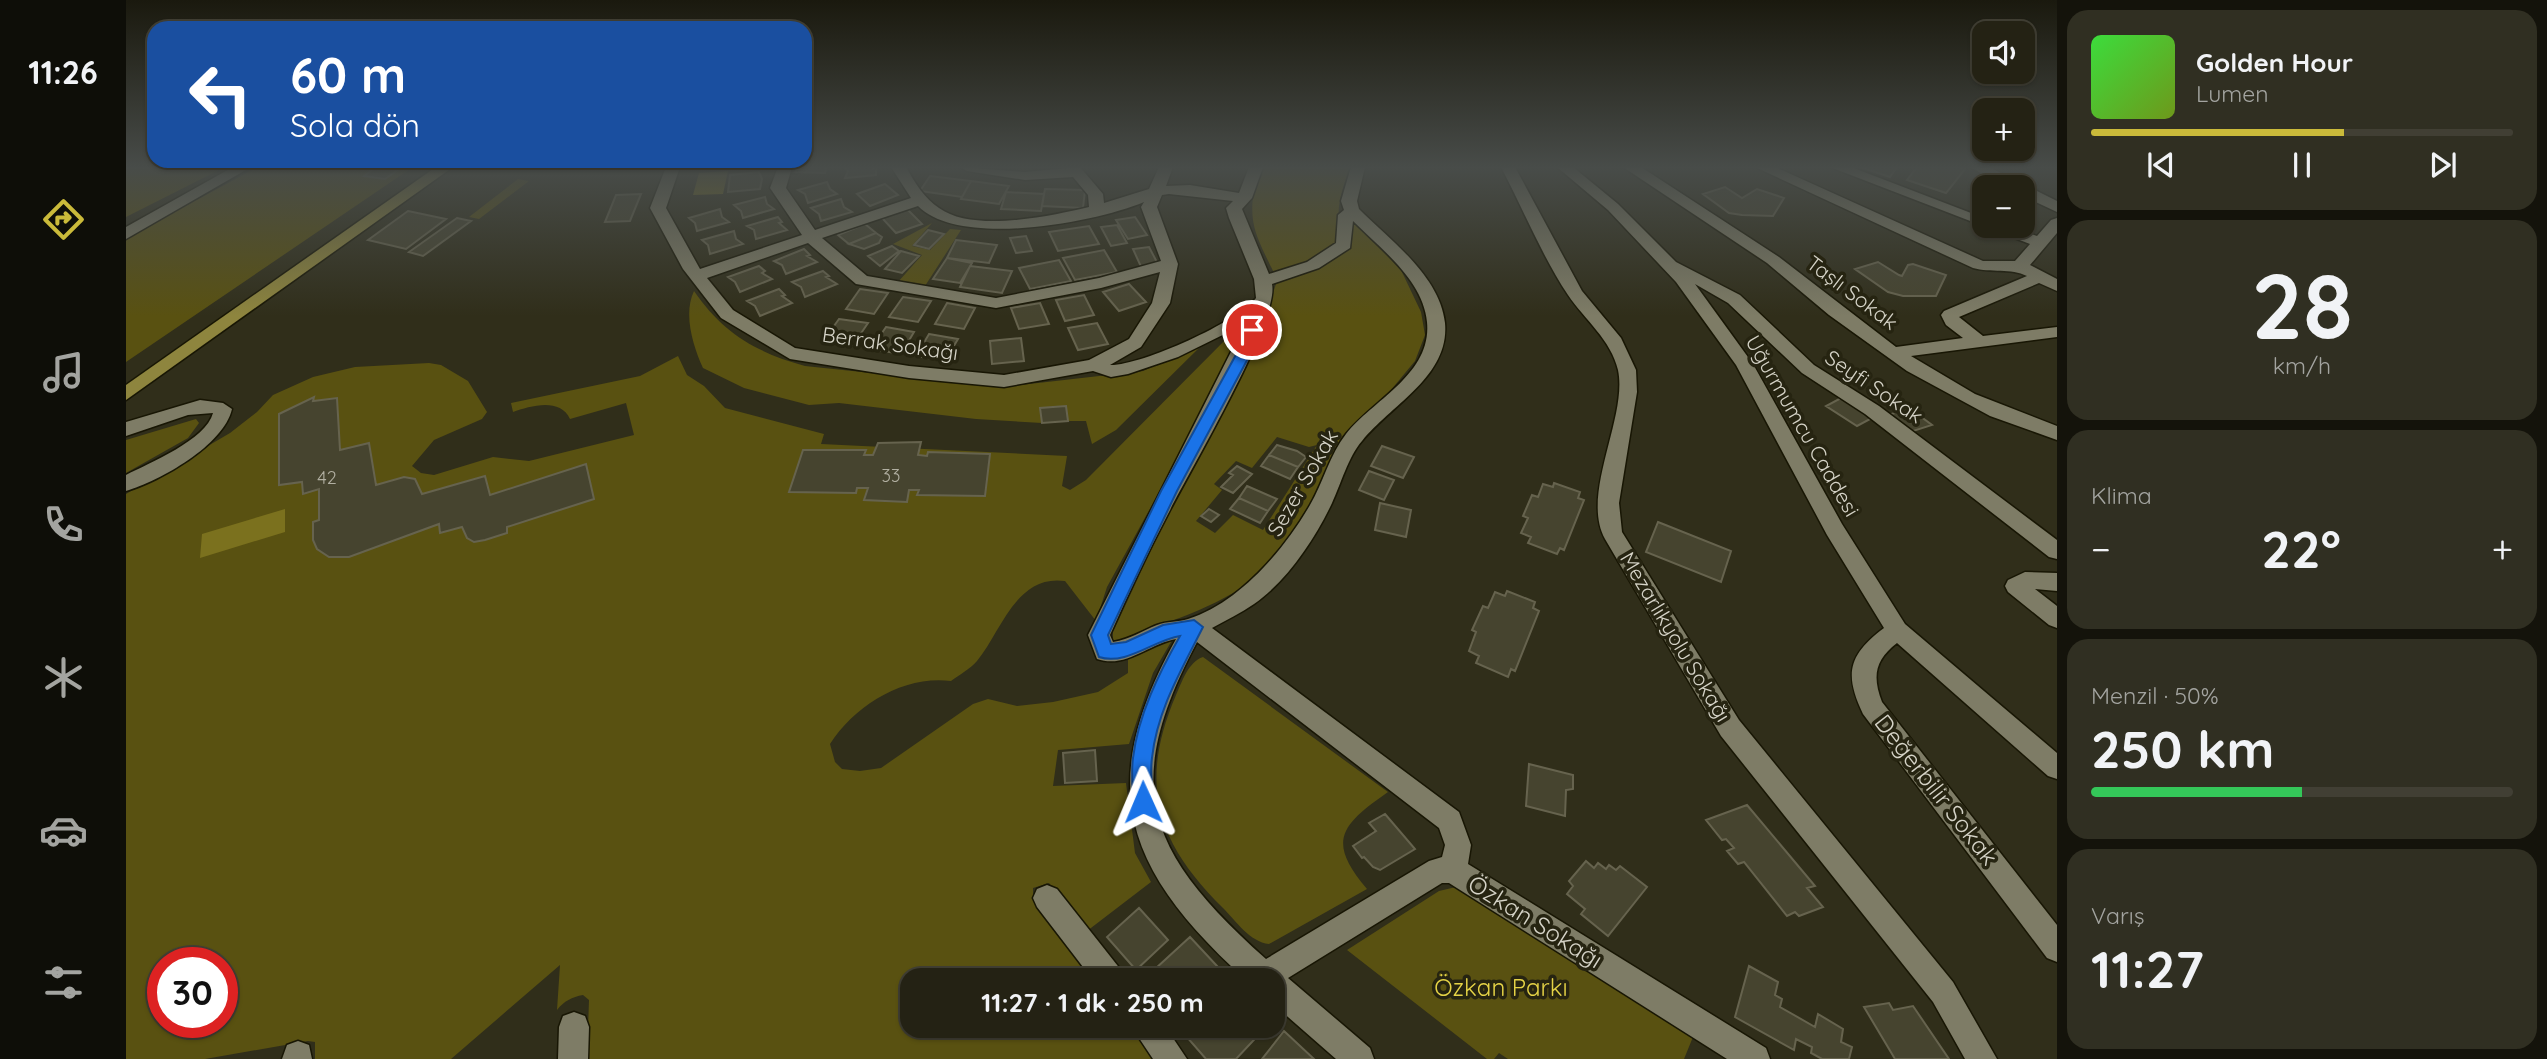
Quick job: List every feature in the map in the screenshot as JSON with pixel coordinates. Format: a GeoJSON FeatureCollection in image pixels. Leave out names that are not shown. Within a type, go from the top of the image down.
{"type":"FeatureCollection","features":[{"type":"Feature","properties":{"kind":"main road"},"geometry":{"type":"LineString","coordinates":[[126,379],[359,216]]}},
{"type":"Feature","properties":{"kind":"main road"},"geometry":{"type":"LineString","coordinates":[[126,394],[376,216]]}},
{"type":"Feature","properties":{"kind":"street"},"geometry":{"type":"LineString","coordinates":[[126,233],[156,216]]}},
{"type":"Feature","properties":{"kind":"street","name":"Berrak Sokağı"},"geometry":{"type":"LineString","coordinates":[[663,216],[691,269],[727,314],[790,353],[909,372],[1004,381],[1094,365],[1135,343],[1161,303],[1170,264]]}},
{"type":"Feature","properties":{"kind":"street"},"geometry":{"type":"LineString","coordinates":[[797,216],[812,238],[862,280],[996,303],[1101,283],[1170,264],[1152,216]]}},
{"type":"Feature","properties":{"kind":"street"},"geometry":{"type":"LineString","coordinates":[[698,275],[873,216]]}},
{"type":"Feature","properties":{"kind":"street"},"geometry":{"type":"LineString","coordinates":[[946,216],[985,224],[1030,223],[1059,216]]}},
{"type":"Feature","properties":{"kind":"street"},"geometry":{"type":"LineString","coordinates":[[1194,627],[1163,632],[1129,649],[1105,652],[1099,635],[1169,491],[1245,351],[1265,295],[1263,281],[1235,216]]}},
{"type":"Feature","properties":{"kind":"street"},"geometry":{"type":"LineString","coordinates":[[1263,281],[1313,265],[1338,251],[1344,245],[1346,216]]}},
{"type":"Feature","properties":{"kind":"street","name":"Sezer Sokak"},"geometry":{"type":"LineString","coordinates":[[1194,627],[1247,597],[1273,573],[1293,549],[1320,508],[1353,438],[1398,398],[1432,354],[1436,323],[1429,296],[1407,264],[1358,216]]}},
{"type":"Feature","properties":{"kind":"street","name":"Mezarlıkyolu Sokağı"},"geometry":{"type":"LineString","coordinates":[[1534,216],[1575,293],[1615,342],[1626,370],[1628,392],[1617,433],[1610,492],[1612,533],[1730,728],[1943,992],[1982,1059]]}},
{"type":"Feature","properties":{"kind":"street","name":"Uğurmumcu Caddesi"},"geometry":{"type":"LineString","coordinates":[[1622,216],[1682,278],[1744,364],[1834,529],[1897,630],[2057,768]]}},
{"type":"Feature","properties":{"kind":"street","name":"Taşlı Sokak"},"geometry":{"type":"LineString","coordinates":[[1706,216],[1775,261],[1835,311],[1894,353],[1980,407],[2014,421],[2057,433]]}},
{"type":"Feature","properties":{"kind":"street"},"geometry":{"type":"LineString","coordinates":[[1871,216],[1979,265],[1995,268],[2020,266],[2057,286]]}},
{"type":"Feature","properties":{"kind":"street"},"geometry":{"type":"LineString","coordinates":[[2020,266],[2057,223]]}},
{"type":"Feature","properties":{"kind":"street"},"geometry":{"type":"LineString","coordinates":[[2028,238],[2040,242]]}},
{"type":"Feature","properties":{"kind":"street","name":"Seyfi Sokak"},"geometry":{"type":"LineString","coordinates":[[1667,262],[1734,299],[1808,369],[1892,425],[2057,551]]}},
{"type":"Feature","properties":{"kind":"street"},"geometry":{"type":"LineString","coordinates":[[1979,342],[1952,321],[1951,315],[2005,294],[2038,277]]}},
{"type":"Feature","properties":{"kind":"street"},"geometry":{"type":"LineString","coordinates":[[1094,365],[1111,372],[1134,367],[1231,325],[1260,309]]}},
{"type":"Feature","properties":{"kind":"street"},"geometry":{"type":"LineString","coordinates":[[1894,353],[2057,332]]}},
{"type":"Feature","properties":{"kind":"street"},"geometry":{"type":"LineString","coordinates":[[126,429],[187,411],[214,406],[223,409],[220,424],[208,436],[126,484]]}},
{"type":"Feature","properties":{"kind":"street"},"geometry":{"type":"LineString","coordinates":[[2057,582],[2025,580],[2016,586],[2057,619]]}},
{"type":"Feature","properties":{"kind":"street"},"geometry":{"type":"LineString","coordinates":[[1194,627],[1170,670],[1153,713],[1142,758],[1143,802],[1151,841],[1183,893],[1256,968]]}},
{"type":"Feature","properties":{"kind":"street","name":"Özkan Sokağı"},"geometry":{"type":"LineString","coordinates":[[1194,627],[1450,821],[1458,845],[1453,870],[1755,1059]]}},
{"type":"Feature","properties":{"kind":"street","name":"Değerbilir Sokak"},"geometry":{"type":"LineString","coordinates":[[1897,630],[1870,651],[1862,682],[1872,707],[1899,746],[2057,947]]}},
{"type":"Feature","properties":{"kind":"street"},"geometry":{"type":"LineString","coordinates":[[1285,969],[1439,870],[1453,870]]}},
{"type":"Feature","properties":{"kind":"street"},"geometry":{"type":"LineString","coordinates":[[1047,898],[1102,968]]}},
{"type":"Feature","properties":{"kind":"street"},"geometry":{"type":"LineString","coordinates":[[1285,995],[1359,1059]]}},
{"type":"Feature","properties":{"kind":"street"},"geometry":{"type":"LineString","coordinates":[[573,1059],[574,1027]]}},
{"type":"Feature","properties":{"kind":"street"},"geometry":{"type":"LineString","coordinates":[[1155,1038],[1172,1059]]}},
{"type":"Feature","properties":{"kind":"green space"},"geometry":{"type":"Polygon","coordinates":[[[166,216],[340,216],[126,362],[126,238],[166,216]]]}},
{"type":"Feature","properties":{"kind":"green space"},"geometry":{"type":"Polygon","coordinates":[[[1253,216],[1339,216],[1342,229],[1339,243],[1310,262],[1275,275],[1256,234],[1253,216]]]}},
{"type":"Feature","properties":{"kind":"green space"},"geometry":{"type":"Polygon","coordinates":[[[1350,217],[1401,270],[1421,312],[1425,335],[1415,361],[1342,449],[1320,445],[1340,452],[1294,535],[1256,577],[1224,598],[1190,614],[1119,641],[1113,640],[1113,632],[1176,496],[1253,351],[1276,284],[1303,270],[1317,269],[1348,249],[1353,232],[1350,217]],[[1277,437],[1252,468],[1236,461],[1214,484],[1222,490],[1196,521],[1215,533],[1233,515],[1263,530],[1317,445],[1309,447],[1277,437]]]}},
{"type":"Feature","properties":{"kind":"green space"},"geometry":{"type":"Polygon","coordinates":[[[932,223],[912,246],[930,250],[950,229],[961,230],[925,286],[898,282],[922,255],[893,244],[932,223]]]}},
{"type":"Feature","properties":{"kind":"green space"},"geometry":{"type":"Polygon","coordinates":[[[694,291],[717,318],[742,339],[771,354],[805,366],[1004,387],[1143,371],[1203,344],[1116,430],[1092,444],[1086,421],[1068,421],[1065,406],[1041,408],[1042,423],[976,419],[839,403],[809,405],[744,388],[703,368],[689,320],[694,291]]]}},
{"type":"Feature","properties":{"kind":"green space"},"geometry":{"type":"Polygon","coordinates":[[[1245,326],[1238,348],[1107,587],[1096,621],[1065,581],[1048,581],[1034,586],[1012,608],[986,649],[968,669],[951,681],[916,683],[882,696],[853,717],[830,744],[835,762],[842,769],[860,771],[881,768],[973,704],[988,699],[1017,706],[1053,702],[1098,692],[1128,673],[1128,658],[1163,640],[1171,642],[1153,673],[1129,744],[1058,750],[1053,786],[1126,783],[1135,853],[1151,882],[1087,931],[1049,883],[1033,888],[1033,896],[1090,968],[900,968],[900,1038],[1144,1038],[1161,1059],[587,1059],[589,1000],[583,995],[575,997],[557,1010],[560,965],[451,1059],[315,1059],[315,1042],[308,1041],[205,1059],[126,1059],[126,494],[230,433],[257,412],[273,395],[313,377],[355,367],[429,363],[441,365],[468,381],[487,412],[482,419],[434,440],[412,466],[421,473],[434,475],[493,457],[529,461],[634,435],[626,403],[570,419],[559,408],[544,405],[513,412],[511,403],[640,376],[678,356],[687,375],[704,386],[725,408],[824,434],[821,444],[1067,456],[1062,486],[1070,490],[1086,480],[1237,328],[1245,326]]]}},
{"type":"Feature","properties":{"kind":"green space"},"geometry":{"type":"Polygon","coordinates":[[[196,419],[199,423],[188,438],[126,473],[126,440],[196,419]]]}},
{"type":"Feature","properties":{"kind":"green space"},"geometry":{"type":"Polygon","coordinates":[[[1203,657],[1388,792],[1359,814],[1344,835],[1346,858],[1367,889],[1269,944],[1244,930],[1200,884],[1169,835],[1160,810],[1158,757],[1164,727],[1186,673],[1193,663],[1203,657]]]}},
{"type":"Feature","properties":{"kind":"green space","name":"Özkan Parkı"},"geometry":{"type":"Polygon","coordinates":[[[1456,887],[1695,1032],[1684,1059],[1508,1059],[1499,1053],[1494,1059],[1487,1059],[1347,950],[1439,891],[1456,887]]]}},
{"type":"Feature","properties":{"kind":"shaded area"},"geometry":{"type":"Polygon","coordinates":[[[285,509],[285,532],[200,558],[202,534],[285,509]]]}},
{"type":"Feature","properties":{"kind":"building"},"geometry":{"type":"Polygon","coordinates":[[[401,216],[446,219],[406,249],[368,240],[401,216]]]}},
{"type":"Feature","properties":{"kind":"building"},"geometry":{"type":"Polygon","coordinates":[[[607,216],[632,216],[630,221],[605,222],[607,216]]]}},
{"type":"Feature","properties":{"kind":"building"},"geometry":{"type":"Polygon","coordinates":[[[722,216],[729,222],[697,231],[695,223],[689,218],[722,216]]]}},
{"type":"Feature","properties":{"kind":"building"},"geometry":{"type":"Polygon","coordinates":[[[820,216],[837,216],[821,221],[820,216]]]}},
{"type":"Feature","properties":{"kind":"building"},"geometry":{"type":"Polygon","coordinates":[[[914,216],[922,224],[896,233],[882,218],[914,216]]]}},
{"type":"Feature","properties":{"kind":"building"},"geometry":{"type":"Polygon","coordinates":[[[778,217],[782,222],[779,223],[787,230],[756,239],[754,230],[747,226],[778,217]]]}},
{"type":"Feature","properties":{"kind":"building"},"geometry":{"type":"Polygon","coordinates":[[[1135,217],[1147,235],[1128,239],[1116,220],[1135,217]]]}},
{"type":"Feature","properties":{"kind":"building"},"geometry":{"type":"Polygon","coordinates":[[[457,218],[471,221],[423,256],[409,252],[457,218]]]}},
{"type":"Feature","properties":{"kind":"building"},"geometry":{"type":"Polygon","coordinates":[[[865,224],[876,233],[849,244],[838,235],[865,224]]]}},
{"type":"Feature","properties":{"kind":"building"},"geometry":{"type":"Polygon","coordinates":[[[1117,225],[1127,243],[1111,246],[1101,227],[1117,225]]]}},
{"type":"Feature","properties":{"kind":"building"},"geometry":{"type":"Polygon","coordinates":[[[1089,226],[1099,244],[1058,251],[1049,232],[1089,226]]]}},
{"type":"Feature","properties":{"kind":"building"},"geometry":{"type":"Polygon","coordinates":[[[928,230],[944,234],[929,249],[914,245],[928,230]]]}},
{"type":"Feature","properties":{"kind":"building"},"geometry":{"type":"Polygon","coordinates":[[[734,231],[736,239],[743,244],[710,254],[708,245],[702,240],[734,231]]]}},
{"type":"Feature","properties":{"kind":"building"},"geometry":{"type":"Polygon","coordinates":[[[876,233],[882,237],[879,243],[864,249],[849,244],[876,233]]]}},
{"type":"Feature","properties":{"kind":"building"},"geometry":{"type":"Polygon","coordinates":[[[1026,236],[1032,251],[1016,253],[1010,238],[1026,236]]]}},
{"type":"Feature","properties":{"kind":"building"},"geometry":{"type":"Polygon","coordinates":[[[956,240],[997,245],[989,263],[947,258],[956,240]]]}},
{"type":"Feature","properties":{"kind":"building"},"geometry":{"type":"Polygon","coordinates":[[[892,246],[899,251],[880,266],[868,256],[892,246]]]}},
{"type":"Feature","properties":{"kind":"building"},"geometry":{"type":"Polygon","coordinates":[[[1149,247],[1159,266],[1142,269],[1133,249],[1149,247]]]}},
{"type":"Feature","properties":{"kind":"building"},"geometry":{"type":"Polygon","coordinates":[[[804,249],[810,255],[807,256],[817,262],[786,274],[782,265],[774,261],[804,249]]]}},
{"type":"Feature","properties":{"kind":"building"},"geometry":{"type":"Polygon","coordinates":[[[1104,250],[1117,272],[1075,280],[1063,258],[1104,250]]]}},
{"type":"Feature","properties":{"kind":"building"},"geometry":{"type":"Polygon","coordinates":[[[901,251],[919,256],[902,273],[885,269],[901,251]]]}},
{"type":"Feature","properties":{"kind":"building"},"geometry":{"type":"Polygon","coordinates":[[[947,258],[972,263],[960,283],[933,279],[947,258]]]}},
{"type":"Feature","properties":{"kind":"building"},"geometry":{"type":"Polygon","coordinates":[[[1059,260],[1071,281],[1030,289],[1019,268],[1059,260]]]}},
{"type":"Feature","properties":{"kind":"building"},"geometry":{"type":"Polygon","coordinates":[[[1878,262],[1902,276],[1908,265],[1913,264],[1946,275],[1936,296],[1903,296],[1888,292],[1855,269],[1878,262]]]}},
{"type":"Feature","properties":{"kind":"building"},"geometry":{"type":"Polygon","coordinates":[[[759,266],[765,271],[762,273],[772,279],[740,292],[735,282],[728,277],[759,266]]]}},
{"type":"Feature","properties":{"kind":"building"},"geometry":{"type":"Polygon","coordinates":[[[970,266],[1012,271],[1002,293],[960,287],[970,266]]]}},
{"type":"Feature","properties":{"kind":"building"},"geometry":{"type":"Polygon","coordinates":[[[823,271],[829,276],[826,277],[837,284],[805,297],[801,287],[792,282],[823,271]]]}},
{"type":"Feature","properties":{"kind":"building"},"geometry":{"type":"Polygon","coordinates":[[[1129,284],[1146,302],[1119,311],[1103,292],[1129,284]]]}},
{"type":"Feature","properties":{"kind":"building"},"geometry":{"type":"Polygon","coordinates":[[[779,289],[785,295],[782,296],[792,303],[760,316],[755,306],[747,301],[779,289]]]}},
{"type":"Feature","properties":{"kind":"building"},"geometry":{"type":"Polygon","coordinates":[[[860,289],[888,293],[874,314],[846,309],[860,289]]]}},
{"type":"Feature","properties":{"kind":"building"},"geometry":{"type":"Polygon","coordinates":[[[1084,295],[1094,315],[1065,321],[1056,300],[1084,295]]]}},
{"type":"Feature","properties":{"kind":"building"},"geometry":{"type":"Polygon","coordinates":[[[903,297],[931,301],[918,322],[889,317],[903,297]]]}},
{"type":"Feature","properties":{"kind":"building"},"geometry":{"type":"Polygon","coordinates":[[[947,303],[975,308],[964,329],[935,324],[947,303]]]}},
{"type":"Feature","properties":{"kind":"building"},"geometry":{"type":"Polygon","coordinates":[[[1040,303],[1049,324],[1019,329],[1011,308],[1040,303]]]}},
{"type":"Feature","properties":{"kind":"building"},"geometry":{"type":"Polygon","coordinates":[[[839,319],[868,323],[853,345],[824,340],[839,319]]]}},
{"type":"Feature","properties":{"kind":"building"},"geometry":{"type":"Polygon","coordinates":[[[1097,323],[1108,344],[1078,350],[1068,328],[1097,323]]]}},
{"type":"Feature","properties":{"kind":"building"},"geometry":{"type":"Polygon","coordinates":[[[886,327],[914,332],[901,354],[871,349],[886,327]]]}},
{"type":"Feature","properties":{"kind":"building"},"geometry":{"type":"Polygon","coordinates":[[[929,334],[958,339],[945,361],[916,356],[929,334]]]}},
{"type":"Feature","properties":{"kind":"building"},"geometry":{"type":"Polygon","coordinates":[[[1021,338],[1024,361],[992,364],[990,341],[1021,338]]]}},
{"type":"Feature","properties":{"kind":"building"},"geometry":{"type":"Polygon","coordinates":[[[314,397],[313,401],[337,398],[340,450],[369,443],[376,485],[404,477],[415,479],[422,494],[485,476],[490,495],[586,464],[594,499],[507,527],[507,533],[485,540],[474,542],[467,538],[462,527],[440,533],[439,524],[349,557],[329,557],[317,549],[313,540],[313,522],[319,520],[319,489],[303,494],[302,482],[279,485],[279,414],[314,397]]]}},
{"type":"Feature","properties":{"kind":"building"},"geometry":{"type":"Polygon","coordinates":[[[1843,397],[1874,417],[1857,426],[1826,406],[1843,397]]]}},
{"type":"Feature","properties":{"kind":"building"},"geometry":{"type":"Polygon","coordinates":[[[1905,405],[1932,425],[1907,433],[1885,416],[1898,412],[1905,405]]]}},
{"type":"Feature","properties":{"kind":"building"},"geometry":{"type":"Polygon","coordinates":[[[1066,406],[1068,421],[1042,423],[1040,408],[1066,406]]]}},
{"type":"Feature","properties":{"kind":"building"},"geometry":{"type":"Polygon","coordinates":[[[921,442],[918,455],[927,456],[928,452],[990,454],[985,496],[917,495],[919,490],[909,490],[907,502],[864,500],[868,488],[857,488],[856,493],[789,492],[803,450],[866,450],[864,455],[873,455],[878,443],[921,442]]]}},
{"type":"Feature","properties":{"kind":"building"},"geometry":{"type":"Polygon","coordinates":[[[1277,445],[1297,451],[1306,457],[1298,467],[1269,455],[1277,445]]]}},
{"type":"Feature","properties":{"kind":"building"},"geometry":{"type":"Polygon","coordinates":[[[1382,446],[1414,457],[1403,478],[1371,466],[1382,446]]]}},
{"type":"Feature","properties":{"kind":"building"},"geometry":{"type":"Polygon","coordinates":[[[1269,455],[1298,467],[1290,479],[1261,466],[1269,455]]]}},
{"type":"Feature","properties":{"kind":"building"},"geometry":{"type":"Polygon","coordinates":[[[1237,466],[1252,474],[1233,493],[1221,487],[1233,475],[1229,473],[1237,466]]]}},
{"type":"Feature","properties":{"kind":"building"},"geometry":{"type":"Polygon","coordinates":[[[1369,471],[1394,480],[1384,500],[1359,490],[1369,471]]]}},
{"type":"Feature","properties":{"kind":"building"},"geometry":{"type":"Polygon","coordinates":[[[1554,483],[1580,492],[1578,498],[1584,500],[1564,550],[1560,548],[1557,554],[1528,543],[1531,537],[1521,533],[1528,518],[1523,516],[1532,495],[1538,497],[1543,484],[1553,487],[1554,483]]]}},
{"type":"Feature","properties":{"kind":"building"},"geometry":{"type":"Polygon","coordinates":[[[1247,486],[1277,499],[1268,511],[1239,498],[1247,486]]]}},
{"type":"Feature","properties":{"kind":"building"},"geometry":{"type":"Polygon","coordinates":[[[1239,498],[1268,511],[1260,523],[1230,509],[1239,498]]]}},
{"type":"Feature","properties":{"kind":"building"},"geometry":{"type":"Polygon","coordinates":[[[1380,503],[1411,510],[1406,537],[1375,530],[1380,503]]]}},
{"type":"Feature","properties":{"kind":"building"},"geometry":{"type":"Polygon","coordinates":[[[1209,509],[1219,515],[1211,522],[1201,516],[1209,509]]]}},
{"type":"Feature","properties":{"kind":"building"},"geometry":{"type":"Polygon","coordinates":[[[1658,522],[1731,551],[1721,582],[1646,552],[1658,522]]]}},
{"type":"Feature","properties":{"kind":"building"},"geometry":{"type":"Polygon","coordinates":[[[1507,591],[1535,602],[1533,608],[1539,611],[1515,671],[1511,669],[1508,677],[1476,663],[1479,656],[1469,651],[1476,632],[1472,630],[1483,606],[1488,608],[1495,592],[1505,596],[1507,591]]]}},
{"type":"Feature","properties":{"kind":"building"},"geometry":{"type":"Polygon","coordinates":[[[1095,750],[1097,781],[1065,783],[1063,753],[1095,750]]]}},
{"type":"Feature","properties":{"kind":"building"},"geometry":{"type":"Polygon","coordinates":[[[1529,764],[1573,775],[1573,789],[1566,790],[1565,816],[1526,806],[1529,764]]]}},
{"type":"Feature","properties":{"kind":"building"},"geometry":{"type":"Polygon","coordinates":[[[1747,805],[1815,886],[1807,888],[1823,907],[1799,916],[1795,912],[1787,916],[1744,862],[1738,864],[1727,851],[1734,848],[1726,839],[1722,840],[1706,820],[1747,805]]]}},
{"type":"Feature","properties":{"kind":"building"},"geometry":{"type":"Polygon","coordinates":[[[1385,814],[1415,849],[1380,870],[1362,858],[1353,846],[1376,831],[1369,823],[1385,814]]]}},
{"type":"Feature","properties":{"kind":"building"},"geometry":{"type":"Polygon","coordinates":[[[1586,861],[1594,868],[1598,863],[1606,869],[1609,865],[1616,870],[1620,866],[1647,887],[1608,936],[1581,914],[1585,909],[1567,894],[1573,886],[1569,881],[1586,861]]]}},
{"type":"Feature","properties":{"kind":"building"},"geometry":{"type":"Polygon","coordinates":[[[1139,908],[1168,940],[1138,968],[1134,968],[1107,937],[1139,908]]]}},
{"type":"Feature","properties":{"kind":"building"},"geometry":{"type":"Polygon","coordinates":[[[1190,937],[1217,966],[1215,968],[1156,968],[1190,937]]]}},
{"type":"Feature","properties":{"kind":"building"},"geometry":{"type":"Polygon","coordinates":[[[1749,966],[1778,982],[1775,995],[1782,999],[1780,1007],[1815,1027],[1818,1014],[1843,1029],[1841,1042],[1852,1047],[1849,1059],[1822,1059],[1811,1053],[1812,1047],[1796,1039],[1794,1050],[1735,1017],[1749,966]]]}},
{"type":"Feature","properties":{"kind":"building"},"geometry":{"type":"Polygon","coordinates":[[[1889,1003],[1893,1010],[1913,1006],[1949,1059],[1895,1059],[1864,1007],[1889,1003]]]}},
{"type":"Feature","properties":{"kind":"building"},"geometry":{"type":"Polygon","coordinates":[[[1285,1032],[1314,1059],[1262,1059],[1278,1038],[1285,1038],[1285,1032]]]}},
{"type":"Feature","properties":{"kind":"building"},"geometry":{"type":"Polygon","coordinates":[[[1188,1038],[1256,1038],[1236,1059],[1206,1059],[1188,1038]]]}},
{"type":"Feature","properties":{"kind":"route"},"geometry":{"type":"LineString","coordinates":[[1143,802],[1142,758],[1153,713],[1170,670],[1194,627],[1163,632],[1129,649],[1105,652],[1099,635],[1169,491],[1245,351],[1252,330]]}}]}
